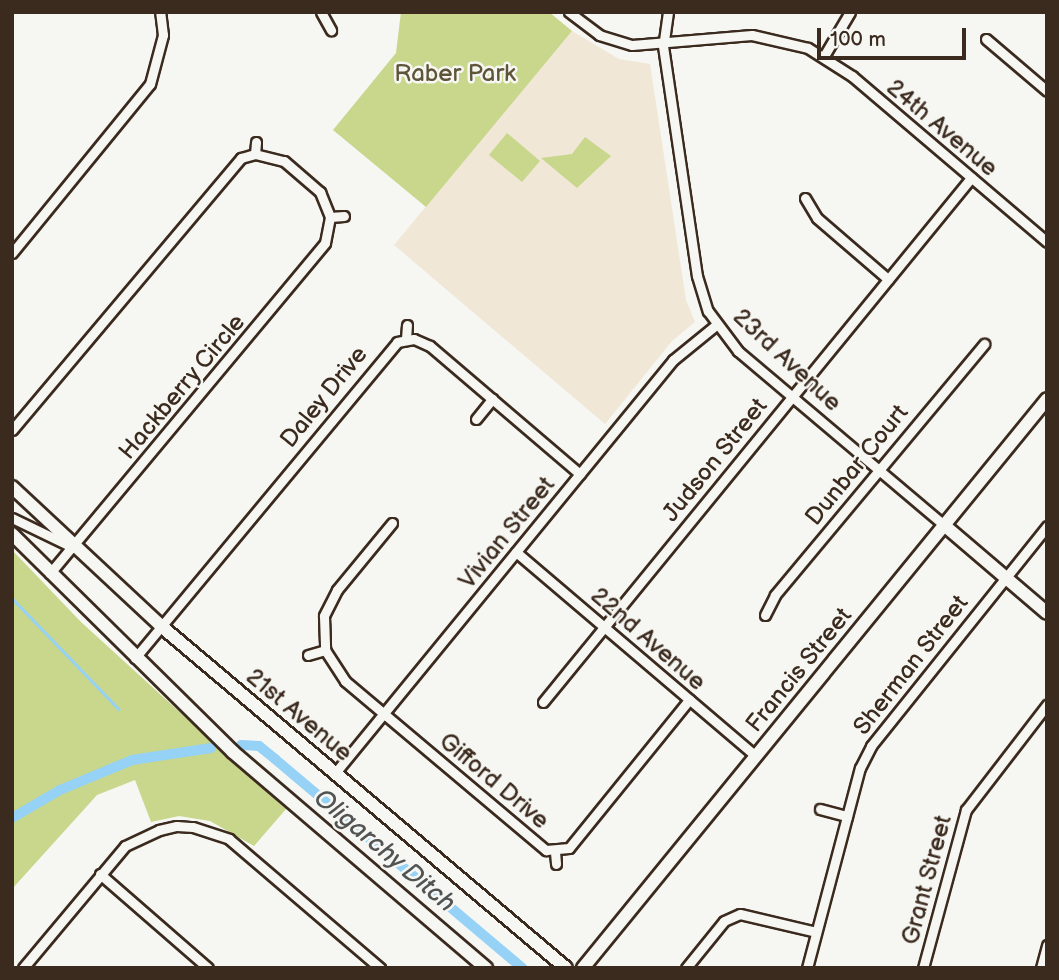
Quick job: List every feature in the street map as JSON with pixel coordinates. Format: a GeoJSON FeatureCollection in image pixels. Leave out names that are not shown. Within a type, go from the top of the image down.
{"type":"FeatureCollection","features":[{"type":"Feature","properties":{"kind":"street"},"geometry":{"type":"LineString","coordinates":[[12,253],[150,83],[163,35],[160,12]]}},
{"type":"Feature","properties":{"kind":"street"},"geometry":{"type":"LineString","coordinates":[[321,12],[331,30]]}},
{"type":"Feature","properties":{"kind":"street","name":"24th Avenue"},"geometry":{"type":"LineString","coordinates":[[569,12],[616,42],[663,46],[752,35],[791,42],[824,56],[1047,242]]}},
{"type":"Feature","properties":{"kind":"street","name":"23rd Avenue"},"geometry":{"type":"LineString","coordinates":[[668,12],[663,46],[697,276],[716,325],[738,351],[1047,613]]}},
{"type":"Feature","properties":{"kind":"street"},"geometry":{"type":"LineString","coordinates":[[824,56],[850,12]]}},
{"type":"Feature","properties":{"kind":"street"},"geometry":{"type":"LineString","coordinates":[[986,39],[1047,91]]}},
{"type":"Feature","properties":{"kind":"street"},"geometry":{"type":"LineString","coordinates":[[255,154],[256,142]]}},
{"type":"Feature","properties":{"kind":"street"},"geometry":{"type":"LineString","coordinates":[[12,430],[230,167],[255,154],[284,161],[320,192],[330,217],[344,216]]}},
{"type":"Feature","properties":{"kind":"street","name":"Judson Street"},"geometry":{"type":"LineString","coordinates":[[543,702],[971,178]]}},
{"type":"Feature","properties":{"kind":"street"},"geometry":{"type":"LineString","coordinates":[[806,198],[817,218],[888,278]]}},
{"type":"Feature","properties":{"kind":"street","name":"Hackberry Circle"},"geometry":{"type":"LineString","coordinates":[[50,573],[74,548],[325,243],[330,217]]}},
{"type":"Feature","properties":{"kind":"street","name":"Vivian Street"},"geometry":{"type":"LineString","coordinates":[[335,773],[673,360],[716,325]]}},
{"type":"Feature","properties":{"kind":"street"},"geometry":{"type":"LineString","coordinates":[[407,326],[406,339],[430,346],[580,474]]}},
{"type":"Feature","properties":{"kind":"street","name":"Daley Drive"},"geometry":{"type":"LineString","coordinates":[[135,657],[390,347],[406,339]]}},
{"type":"Feature","properties":{"kind":"street","name":"Dunbar Court"},"geometry":{"type":"LineString","coordinates":[[765,615],[775,595],[984,344]]}},
{"type":"Feature","properties":{"kind":"street"},"geometry":{"type":"LineString","coordinates":[[475,419],[492,399]]}},
{"type":"Feature","properties":{"kind":"street","name":"Francis Street"},"geometry":{"type":"LineString","coordinates":[[583,968],[1047,399]]}},
{"type":"Feature","properties":{"kind":"street","name":"21st Avenue"},"geometry":{"type":"LineString","coordinates":[[12,487],[74,548],[161,626],[566,968]]}},
{"type":"Feature","properties":{"kind":"street"},"geometry":{"type":"LineString","coordinates":[[12,519],[74,548]]}},
{"type":"Feature","properties":{"kind":"street"},"geometry":{"type":"LineString","coordinates":[[308,655],[325,650],[324,616],[337,590],[392,523]]}},
{"type":"Feature","properties":{"kind":"street","name":"Sherman Street"},"geometry":{"type":"LineString","coordinates":[[807,968],[847,816],[871,746],[1047,526]]}},
{"type":"Feature","properties":{"kind":"street"},"geometry":{"type":"LineString","coordinates":[[12,534],[135,657],[278,793],[486,968]]}},
{"type":"Feature","properties":{"kind":"street","name":"22nd Avenue"},"geometry":{"type":"LineString","coordinates":[[516,552],[756,756]]}},
{"type":"Feature","properties":{"kind":"street","name":"Gifford Drive"},"geometry":{"type":"LineString","coordinates":[[325,650],[345,681],[546,850],[555,852],[569,848],[690,700]]}},
{"type":"Feature","properties":{"kind":"street","name":"Grant Street"},"geometry":{"type":"LineString","coordinates":[[923,968],[966,810],[1047,705]]}},
{"type":"Feature","properties":{"kind":"street"},"geometry":{"type":"LineString","coordinates":[[820,809],[847,816]]}},
{"type":"Feature","properties":{"kind":"street"},"geometry":{"type":"LineString","coordinates":[[37,968],[26,964],[100,874],[137,838],[177,826],[214,832],[229,839],[380,968]]}},
{"type":"Feature","properties":{"kind":"street"},"geometry":{"type":"LineString","coordinates":[[555,852],[556,864]]}},
{"type":"Feature","properties":{"kind":"street"},"geometry":{"type":"LineString","coordinates":[[100,874],[208,968]]}},
{"type":"Feature","properties":{"kind":"street"},"geometry":{"type":"LineString","coordinates":[[685,968],[724,922],[740,914],[816,932]]}},
{"type":"Feature","properties":{"kind":"street"},"geometry":{"type":"LineString","coordinates":[[1041,968],[1047,945]]}},
{"type":"Feature","properties":{"kind":"shaded area"},"geometry":{"type":"Polygon","coordinates":[[[572,31],[619,59],[650,64],[686,300],[695,322],[672,341],[605,424],[394,245],[572,31]]]}},
{"type":"Feature","properties":{"kind":"green space","name":"Raber Park"},"geometry":{"type":"Polygon","coordinates":[[[401,12],[549,12],[572,31],[426,207],[333,130],[396,53],[401,12]]]}},
{"type":"Feature","properties":{"kind":"green space"},"geometry":{"type":"Polygon","coordinates":[[[507,133],[540,161],[522,182],[489,155],[507,133]]]}},
{"type":"Feature","properties":{"kind":"green space"},"geometry":{"type":"Polygon","coordinates":[[[585,137],[611,156],[577,188],[541,158],[572,154],[585,137]]]}},
{"type":"Feature","properties":{"kind":"green space"},"geometry":{"type":"Polygon","coordinates":[[[12,550],[81,622],[286,809],[254,846],[210,821],[179,816],[151,822],[135,780],[97,795],[12,889],[12,550]]]}},
{"type":"Feature","properties":{"kind":"waterway","name":"Oligarchy Ditch"},"geometry":{"type":"LineString","coordinates":[[12,598],[119,709]]}},
{"type":"Feature","properties":{"kind":"waterway","name":"Oligarchy Ditch"},"geometry":{"type":"LineString","coordinates":[[241,745],[259,746],[522,968]]}},
{"type":"Feature","properties":{"kind":"waterway","name":"Oligarchy Ditch"},"geometry":{"type":"LineString","coordinates":[[12,818],[60,790],[132,760],[211,748]]}}]}
